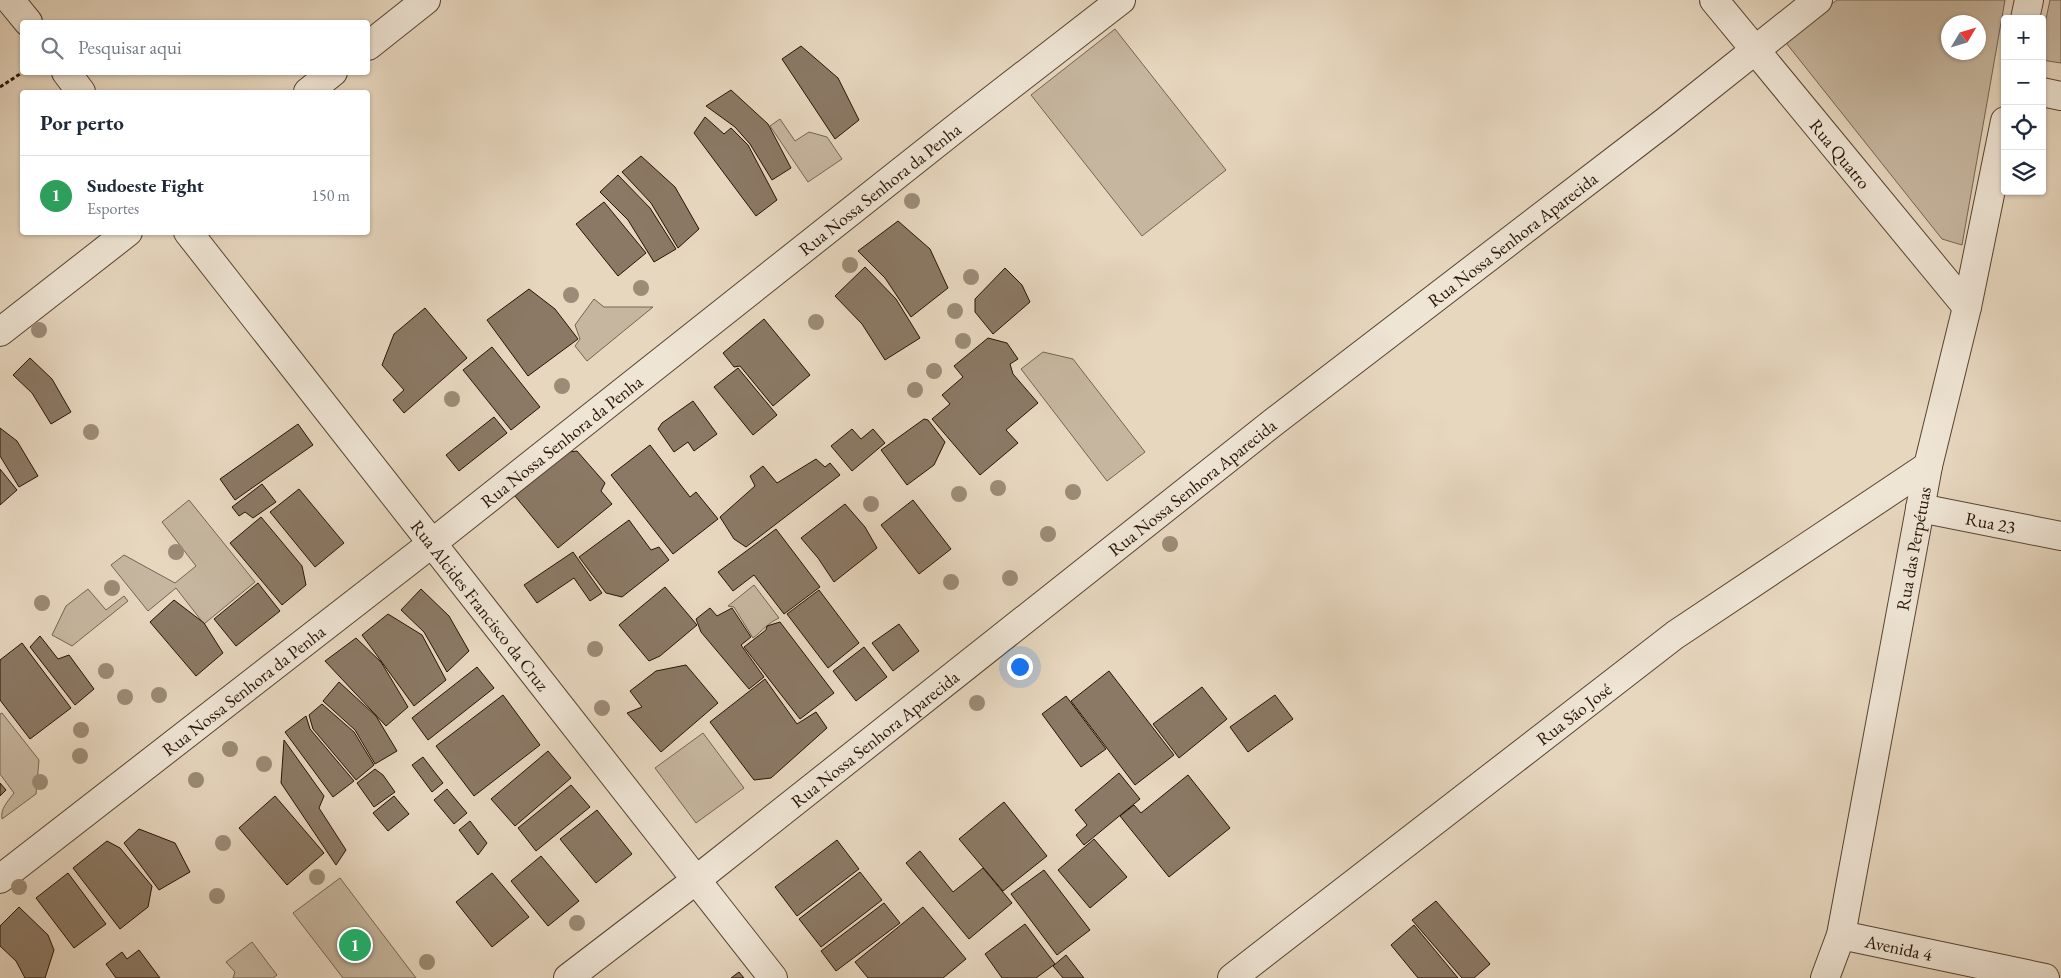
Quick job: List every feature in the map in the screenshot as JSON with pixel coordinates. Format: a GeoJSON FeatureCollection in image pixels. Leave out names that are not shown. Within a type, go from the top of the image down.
{"type":"FeatureCollection","features":[{"type":"Feature","properties":{"kind":"street"},"geometry":{"type":"LineString","coordinates":[[10,0],[26,20]]}},
{"type":"Feature","properties":{"kind":"street"},"geometry":{"type":"LineString","coordinates":[[370,44],[426,0]]}},
{"type":"Feature","properties":{"kind":"street","name":"Rua Nossa Senhora da Penha"},"geometry":{"type":"LineString","coordinates":[[0,879],[431,544],[953,130],[1121,0]]}},
{"type":"Feature","properties":{"kind":"street","name":"Rua Quatro"},"geometry":{"type":"LineString","coordinates":[[1714,0],[1967,307]]}},
{"type":"Feature","properties":{"kind":"street","name":"Rua Nossa Senhora Aparecida"},"geometry":{"type":"LineString","coordinates":[[568,978],[696,880],[1275,421],[1666,121],[1818,0]]}},
{"type":"Feature","properties":{"kind":"street"},"geometry":{"type":"LineString","coordinates":[[2026,15],[2029,0]]}},
{"type":"Feature","properties":{"kind":"street"},"geometry":{"type":"LineString","coordinates":[[68,75],[80,90]]}},
{"type":"Feature","properties":{"kind":"street"},"geometry":{"type":"LineString","coordinates":[[310,90],[329,75]]}},
{"type":"Feature","properties":{"kind":"street"},"geometry":{"type":"LineString","coordinates":[[2046,93],[2061,96]]}},
{"type":"Feature","properties":{"kind":"street","name":"Rua das Perpétuas"},"geometry":{"type":"LineString","coordinates":[[1825,978],[1840,935],[1928,466],[1967,307],[2001,140]]}},
{"type":"Feature","properties":{"kind":"street"},"geometry":{"type":"LineString","coordinates":[[0,332],[124,235]]}},
{"type":"Feature","properties":{"kind":"street","name":"Rua Alcides Francisco da Cruz"},"geometry":{"type":"LineString","coordinates":[[190,235],[773,978]]}},
{"type":"Feature","properties":{"kind":"street","name":"Rua São José"},"geometry":{"type":"LineString","coordinates":[[1232,978],[1675,635],[1928,466]]}},
{"type":"Feature","properties":{"kind":"street","name":"Rua 23"},"geometry":{"type":"LineString","coordinates":[[1920,508],[2061,536]]}},
{"type":"Feature","properties":{"kind":"street","name":"Avenida 4"},"geometry":{"type":"LineString","coordinates":[[1840,935],[2045,978]]}},
{"type":"Feature","properties":{"kind":"path"},"geometry":{"type":"LineString","coordinates":[[0,87],[20,74]]}},
{"type":"Feature","properties":{"kind":"shaded area"},"geometry":{"type":"Polygon","coordinates":[[[1837,0],[2005,0],[1962,245],[1942,239],[1783,39],[1837,0]]]}},
{"type":"Feature","properties":{"kind":"shaded area"},"geometry":{"type":"Polygon","coordinates":[[[2050,0],[2061,0],[2061,63],[2046,61],[2046,19],[2050,0]]]}},
{"type":"Feature","properties":{"kind":"shaded area"},"geometry":{"type":"Polygon","coordinates":[[[1115,29],[1226,170],[1142,236],[1031,95],[1115,29]]]}},
{"type":"Feature","properties":{"kind":"shaded area"},"geometry":{"type":"Polygon","coordinates":[[[780,119],[795,141],[809,132],[827,137],[842,159],[808,182],[770,126],[780,119]]]}},
{"type":"Feature","properties":{"kind":"shaded area"},"geometry":{"type":"Polygon","coordinates":[[[594,299],[604,307],[653,307],[587,361],[575,346],[580,339],[575,325],[594,299]]]}},
{"type":"Feature","properties":{"kind":"shaded area"},"geometry":{"type":"Polygon","coordinates":[[[1043,352],[1073,359],[1145,452],[1107,481],[1021,369],[1043,352]]]}},
{"type":"Feature","properties":{"kind":"shaded area"},"geometry":{"type":"Polygon","coordinates":[[[189,500],[255,582],[204,624],[176,588],[148,611],[111,565],[124,555],[175,583],[196,566],[162,522],[189,500]]]}},
{"type":"Feature","properties":{"kind":"shaded area"},"geometry":{"type":"Polygon","coordinates":[[[754,585],[779,618],[753,638],[734,607],[728,606],[754,585]]]}},
{"type":"Feature","properties":{"kind":"shaded area"},"geometry":{"type":"Polygon","coordinates":[[[88,589],[106,610],[124,596],[128,601],[72,646],[52,635],[66,606],[88,589]]]}},
{"type":"Feature","properties":{"kind":"shaded area"},"geometry":{"type":"Polygon","coordinates":[[[2,713],[39,760],[36,794],[2,819],[3,808],[14,793],[0,774],[0,714],[2,713]]]}},
{"type":"Feature","properties":{"kind":"shaded area"},"geometry":{"type":"Polygon","coordinates":[[[703,733],[744,788],[696,823],[655,768],[703,733]]]}},
{"type":"Feature","properties":{"kind":"shaded area"},"geometry":{"type":"Polygon","coordinates":[[[340,878],[416,978],[343,978],[293,913],[340,878]]]}},
{"type":"Feature","properties":{"kind":"shaded area"},"geometry":{"type":"Polygon","coordinates":[[[252,942],[277,975],[273,978],[233,978],[235,972],[226,962],[252,942]]]}},
{"type":"Feature","properties":{"kind":"building"},"geometry":{"type":"Polygon","coordinates":[[[801,46],[838,78],[859,120],[835,139],[782,59],[801,46]]]}},
{"type":"Feature","properties":{"kind":"building"},"geometry":{"type":"Polygon","coordinates":[[[731,90],[768,124],[791,168],[772,180],[750,144],[735,127],[706,106],[731,90]]]}},
{"type":"Feature","properties":{"kind":"building"},"geometry":{"type":"Polygon","coordinates":[[[705,117],[724,134],[731,128],[748,145],[777,200],[756,216],[694,133],[705,117]]]}},
{"type":"Feature","properties":{"kind":"building"},"geometry":{"type":"Polygon","coordinates":[[[641,156],[675,187],[699,229],[678,248],[651,203],[622,172],[641,156]]]}},
{"type":"Feature","properties":{"kind":"building"},"geometry":{"type":"Polygon","coordinates":[[[618,175],[650,208],[676,249],[654,262],[628,220],[600,192],[618,175]]]}},
{"type":"Feature","properties":{"kind":"building"},"geometry":{"type":"Polygon","coordinates":[[[604,202],[646,253],[618,276],[576,224],[604,202]]]}},
{"type":"Feature","properties":{"kind":"building"},"geometry":{"type":"Polygon","coordinates":[[[898,221],[930,249],[948,288],[911,317],[885,278],[858,251],[898,221]]]}},
{"type":"Feature","properties":{"kind":"building"},"geometry":{"type":"Polygon","coordinates":[[[865,267],[896,299],[920,338],[885,360],[862,324],[835,296],[865,267]]]}},
{"type":"Feature","properties":{"kind":"building"},"geometry":{"type":"Polygon","coordinates":[[[1005,268],[1022,285],[1030,302],[993,334],[975,312],[975,299],[1005,268]]]}},
{"type":"Feature","properties":{"kind":"building"},"geometry":{"type":"Polygon","coordinates":[[[529,289],[555,309],[578,339],[528,376],[487,320],[529,289]]]}},
{"type":"Feature","properties":{"kind":"building"},"geometry":{"type":"Polygon","coordinates":[[[425,308],[467,358],[404,413],[393,400],[404,390],[382,365],[394,334],[425,308]]]}},
{"type":"Feature","properties":{"kind":"building"},"geometry":{"type":"Polygon","coordinates":[[[764,319],[810,375],[773,406],[740,366],[734,367],[723,353],[764,319]]]}},
{"type":"Feature","properties":{"kind":"building"},"geometry":{"type":"Polygon","coordinates":[[[988,338],[1007,343],[1018,359],[1010,364],[1013,374],[1038,403],[1006,430],[1018,443],[980,475],[932,419],[950,404],[942,395],[963,377],[954,366],[988,338]]]}},
{"type":"Feature","properties":{"kind":"building"},"geometry":{"type":"Polygon","coordinates":[[[492,347],[540,407],[511,430],[463,370],[492,347]]]}},
{"type":"Feature","properties":{"kind":"building"},"geometry":{"type":"Polygon","coordinates":[[[30,358],[52,379],[71,412],[51,424],[32,393],[13,375],[30,358]]]}},
{"type":"Feature","properties":{"kind":"building"},"geometry":{"type":"Polygon","coordinates":[[[738,368],[777,415],[753,435],[714,387],[738,368]]]}},
{"type":"Feature","properties":{"kind":"building"},"geometry":{"type":"Polygon","coordinates":[[[693,401],[717,434],[694,451],[688,442],[674,452],[658,429],[662,423],[693,401]]]}},
{"type":"Feature","properties":{"kind":"building"},"geometry":{"type":"Polygon","coordinates":[[[494,417],[507,433],[459,471],[446,455],[494,417]]]}},
{"type":"Feature","properties":{"kind":"building"},"geometry":{"type":"Polygon","coordinates":[[[924,419],[928,420],[945,442],[934,465],[907,485],[881,450],[924,419]]]}},
{"type":"Feature","properties":{"kind":"building"},"geometry":{"type":"Polygon","coordinates":[[[298,424],[313,445],[235,500],[220,479],[298,424]]]}},
{"type":"Feature","properties":{"kind":"building"},"geometry":{"type":"Polygon","coordinates":[[[0,428],[17,441],[38,476],[19,487],[0,456],[0,428]]]}},
{"type":"Feature","properties":{"kind":"building"},"geometry":{"type":"Polygon","coordinates":[[[852,429],[861,439],[873,429],[885,443],[852,471],[831,446],[852,429]]]}},
{"type":"Feature","properties":{"kind":"building"},"geometry":{"type":"Polygon","coordinates":[[[650,445],[690,497],[696,492],[718,519],[673,554],[611,475],[650,445]]]}},
{"type":"Feature","properties":{"kind":"building"},"geometry":{"type":"Polygon","coordinates":[[[577,451],[605,483],[601,491],[612,504],[558,548],[515,496],[569,452],[577,451]]]}},
{"type":"Feature","properties":{"kind":"building"},"geometry":{"type":"Polygon","coordinates":[[[816,459],[825,467],[830,463],[840,475],[746,547],[734,539],[720,517],[755,486],[750,476],[763,466],[777,483],[816,459]]]}},
{"type":"Feature","properties":{"kind":"building"},"geometry":{"type":"Polygon","coordinates":[[[0,469],[17,490],[0,505],[0,469]]]}},
{"type":"Feature","properties":{"kind":"building"},"geometry":{"type":"Polygon","coordinates":[[[262,484],[276,502],[253,518],[245,512],[239,516],[232,507],[262,484]]]}},
{"type":"Feature","properties":{"kind":"building"},"geometry":{"type":"Polygon","coordinates":[[[299,489],[344,543],[315,567],[270,512],[299,489]]]}},
{"type":"Feature","properties":{"kind":"building"},"geometry":{"type":"Polygon","coordinates":[[[913,500],[951,549],[919,574],[881,525],[913,500]]]}},
{"type":"Feature","properties":{"kind":"building"},"geometry":{"type":"Polygon","coordinates":[[[845,504],[865,527],[877,548],[834,582],[818,558],[801,538],[845,504]]]}},
{"type":"Feature","properties":{"kind":"building"},"geometry":{"type":"Polygon","coordinates":[[[261,517],[302,566],[306,585],[282,605],[230,543],[261,517]]]}},
{"type":"Feature","properties":{"kind":"building"},"geometry":{"type":"Polygon","coordinates":[[[629,520],[651,550],[659,547],[669,560],[622,597],[606,593],[579,557],[629,520]]]}},
{"type":"Feature","properties":{"kind":"building"},"geometry":{"type":"Polygon","coordinates":[[[776,529],[820,587],[784,614],[754,575],[733,591],[718,572],[776,529]]]}},
{"type":"Feature","properties":{"kind":"building"},"geometry":{"type":"Polygon","coordinates":[[[573,552],[602,593],[590,601],[574,578],[537,603],[524,585],[573,552]]]}},
{"type":"Feature","properties":{"kind":"building"},"geometry":{"type":"Polygon","coordinates":[[[258,583],[280,611],[236,646],[214,619],[258,583]]]}},
{"type":"Feature","properties":{"kind":"building"},"geometry":{"type":"Polygon","coordinates":[[[665,587],[697,625],[660,656],[649,661],[619,625],[665,587]]]}},
{"type":"Feature","properties":{"kind":"building"},"geometry":{"type":"Polygon","coordinates":[[[421,589],[449,616],[469,651],[447,672],[424,632],[401,610],[421,589]]]}},
{"type":"Feature","properties":{"kind":"building"},"geometry":{"type":"Polygon","coordinates":[[[819,590],[859,643],[828,668],[787,614],[819,590]]]}},
{"type":"Feature","properties":{"kind":"building"},"geometry":{"type":"Polygon","coordinates":[[[174,600],[204,623],[223,653],[196,676],[150,622],[174,600]]]}},
{"type":"Feature","properties":{"kind":"building"},"geometry":{"type":"Polygon","coordinates":[[[710,608],[717,616],[732,608],[751,637],[741,645],[764,677],[749,689],[701,632],[696,619],[710,608]]]}},
{"type":"Feature","properties":{"kind":"building"},"geometry":{"type":"Polygon","coordinates":[[[388,614],[422,635],[446,680],[414,706],[362,635],[388,614]]]}},
{"type":"Feature","properties":{"kind":"building"},"geometry":{"type":"Polygon","coordinates":[[[780,622],[834,693],[800,719],[744,647],[766,630],[767,626],[780,622]]]}},
{"type":"Feature","properties":{"kind":"building"},"geometry":{"type":"Polygon","coordinates":[[[899,624],[919,651],[893,671],[872,643],[899,624]]]}},
{"type":"Feature","properties":{"kind":"building"},"geometry":{"type":"Polygon","coordinates":[[[40,636],[58,659],[69,655],[94,689],[75,705],[30,647],[40,636]]]}},
{"type":"Feature","properties":{"kind":"building"},"geometry":{"type":"Polygon","coordinates":[[[356,638],[381,662],[408,707],[386,726],[325,661],[356,638]]]}},
{"type":"Feature","properties":{"kind":"building"},"geometry":{"type":"Polygon","coordinates":[[[22,643],[71,708],[30,739],[0,700],[0,660],[22,643]]]}},
{"type":"Feature","properties":{"kind":"building"},"geometry":{"type":"Polygon","coordinates":[[[864,647],[887,677],[856,701],[833,671],[864,647]]]}},
{"type":"Feature","properties":{"kind":"building"},"geometry":{"type":"Polygon","coordinates":[[[686,665],[718,703],[661,752],[627,713],[642,707],[630,691],[656,671],[686,665]]]}},
{"type":"Feature","properties":{"kind":"building"},"geometry":{"type":"Polygon","coordinates":[[[477,667],[494,688],[428,740],[412,718],[477,667]]]}},
{"type":"Feature","properties":{"kind":"building"},"geometry":{"type":"Polygon","coordinates":[[[1109,671],[1174,755],[1135,785],[1071,701],[1109,671]]]}},
{"type":"Feature","properties":{"kind":"building"},"geometry":{"type":"Polygon","coordinates":[[[765,679],[797,724],[816,712],[827,728],[771,778],[754,780],[710,722],[765,679]]]}},
{"type":"Feature","properties":{"kind":"building"},"geometry":{"type":"Polygon","coordinates":[[[339,682],[376,716],[397,751],[375,764],[355,730],[323,701],[339,682]]]}},
{"type":"Feature","properties":{"kind":"building"},"geometry":{"type":"Polygon","coordinates":[[[1202,687],[1227,719],[1179,758],[1153,724],[1202,687]]]}},
{"type":"Feature","properties":{"kind":"building"},"geometry":{"type":"Polygon","coordinates":[[[503,695],[540,745],[474,796],[436,746],[503,695]]]}},
{"type":"Feature","properties":{"kind":"building"},"geometry":{"type":"Polygon","coordinates":[[[1275,695],[1293,719],[1248,752],[1230,727],[1275,695]]]}},
{"type":"Feature","properties":{"kind":"building"},"geometry":{"type":"Polygon","coordinates":[[[1066,696],[1106,749],[1081,767],[1042,714],[1066,696]]]}},
{"type":"Feature","properties":{"kind":"building"},"geometry":{"type":"Polygon","coordinates":[[[322,704],[354,732],[374,765],[356,780],[313,729],[309,715],[322,704]]]}},
{"type":"Feature","properties":{"kind":"building"},"geometry":{"type":"Polygon","coordinates":[[[306,716],[310,729],[354,781],[333,797],[285,732],[306,716]]]}},
{"type":"Feature","properties":{"kind":"building"},"geometry":{"type":"Polygon","coordinates":[[[284,740],[324,796],[319,808],[346,850],[336,865],[281,783],[284,740]]]}},
{"type":"Feature","properties":{"kind":"building"},"geometry":{"type":"Polygon","coordinates":[[[548,751],[571,778],[515,826],[491,799],[548,751]]]}},
{"type":"Feature","properties":{"kind":"building"},"geometry":{"type":"Polygon","coordinates":[[[423,757],[443,783],[432,792],[412,765],[423,757]]]}},
{"type":"Feature","properties":{"kind":"building"},"geometry":{"type":"Polygon","coordinates":[[[375,769],[383,775],[395,792],[374,807],[357,783],[375,769]]]}},
{"type":"Feature","properties":{"kind":"building"},"geometry":{"type":"Polygon","coordinates":[[[1119,773],[1140,799],[1084,845],[1076,835],[1087,825],[1075,810],[1119,773]]]}},
{"type":"Feature","properties":{"kind":"building"},"geometry":{"type":"Polygon","coordinates":[[[1188,775],[1230,828],[1169,877],[1120,816],[1134,805],[1141,813],[1188,775]]]}},
{"type":"Feature","properties":{"kind":"building"},"geometry":{"type":"Polygon","coordinates":[[[0,783],[6,790],[0,796],[0,783]]]}},
{"type":"Feature","properties":{"kind":"building"},"geometry":{"type":"Polygon","coordinates":[[[571,785],[590,807],[536,851],[518,828],[571,785]]]}},
{"type":"Feature","properties":{"kind":"building"},"geometry":{"type":"Polygon","coordinates":[[[447,789],[467,813],[454,824],[434,800],[447,789]]]}},
{"type":"Feature","properties":{"kind":"building"},"geometry":{"type":"Polygon","coordinates":[[[275,796],[324,853],[287,885],[239,828],[275,796]]]}},
{"type":"Feature","properties":{"kind":"building"},"geometry":{"type":"Polygon","coordinates":[[[394,796],[409,814],[388,831],[373,813],[394,796]]]}},
{"type":"Feature","properties":{"kind":"building"},"geometry":{"type":"Polygon","coordinates":[[[1004,802],[1047,856],[1003,891],[959,839],[1004,802]]]}},
{"type":"Feature","properties":{"kind":"building"},"geometry":{"type":"Polygon","coordinates":[[[597,810],[632,854],[596,883],[560,839],[597,810]]]}},
{"type":"Feature","properties":{"kind":"building"},"geometry":{"type":"Polygon","coordinates":[[[470,821],[487,843],[478,855],[459,830],[470,821]]]}},
{"type":"Feature","properties":{"kind":"building"},"geometry":{"type":"Polygon","coordinates":[[[139,829],[175,843],[190,872],[159,890],[124,843],[139,829]]]}},
{"type":"Feature","properties":{"kind":"building"},"geometry":{"type":"Polygon","coordinates":[[[1094,839],[1127,877],[1090,908],[1058,870],[1094,839]]]}},
{"type":"Feature","properties":{"kind":"building"},"geometry":{"type":"Polygon","coordinates":[[[837,840],[859,869],[797,916],[775,887],[837,840]]]}},
{"type":"Feature","properties":{"kind":"building"},"geometry":{"type":"Polygon","coordinates":[[[107,841],[120,848],[152,886],[148,907],[120,929],[73,868],[107,841]]]}},
{"type":"Feature","properties":{"kind":"building"},"geometry":{"type":"Polygon","coordinates":[[[920,851],[953,892],[983,868],[1012,903],[969,939],[906,863],[920,851]]]}},
{"type":"Feature","properties":{"kind":"building"},"geometry":{"type":"Polygon","coordinates":[[[541,856],[579,901],[548,926],[511,881],[541,856]]]}},
{"type":"Feature","properties":{"kind":"building"},"geometry":{"type":"Polygon","coordinates":[[[1044,870],[1090,930],[1057,955],[1011,894],[1044,870]]]}},
{"type":"Feature","properties":{"kind":"building"},"geometry":{"type":"Polygon","coordinates":[[[860,872],[882,900],[821,947],[799,919],[860,872]]]}},
{"type":"Feature","properties":{"kind":"building"},"geometry":{"type":"Polygon","coordinates":[[[68,873],[106,924],[74,948],[36,898],[68,873]]]}},
{"type":"Feature","properties":{"kind":"building"},"geometry":{"type":"Polygon","coordinates":[[[492,873],[529,917],[492,947],[456,902],[492,873]]]}},
{"type":"Feature","properties":{"kind":"building"},"geometry":{"type":"Polygon","coordinates":[[[1436,901],[1490,964],[1474,978],[1462,978],[1412,920],[1436,901]]]}},
{"type":"Feature","properties":{"kind":"building"},"geometry":{"type":"Polygon","coordinates":[[[884,903],[900,923],[836,971],[821,951],[884,903]]]}},
{"type":"Feature","properties":{"kind":"building"},"geometry":{"type":"Polygon","coordinates":[[[19,907],[48,935],[54,950],[45,978],[25,978],[16,961],[0,946],[0,926],[19,907]]]}},
{"type":"Feature","properties":{"kind":"building"},"geometry":{"type":"Polygon","coordinates":[[[923,907],[966,959],[943,978],[868,978],[855,962],[923,907]]]}},
{"type":"Feature","properties":{"kind":"building"},"geometry":{"type":"Polygon","coordinates":[[[1025,924],[1055,964],[1036,978],[1002,978],[985,954],[1025,924]]]}},
{"type":"Feature","properties":{"kind":"building"},"geometry":{"type":"Polygon","coordinates":[[[1414,925],[1458,978],[1418,978],[1391,945],[1414,925]]]}},
{"type":"Feature","properties":{"kind":"building"},"geometry":{"type":"Polygon","coordinates":[[[139,950],[160,978],[116,978],[106,964],[122,952],[127,959],[139,950]]]}},
{"type":"Feature","properties":{"kind":"building"},"geometry":{"type":"Polygon","coordinates":[[[1066,955],[1084,978],[1063,978],[1053,966],[1066,955]]]}},
{"type":"Feature","properties":{"kind":"building"},"geometry":{"type":"Polygon","coordinates":[[[739,972],[744,978],[731,978],[739,972]]]}},
{"type":"Feature","properties":{"kind":"place","name":"Sudoeste Fight"},"geometry":{"type":"Point","coordinates":[355,945]}}]}
